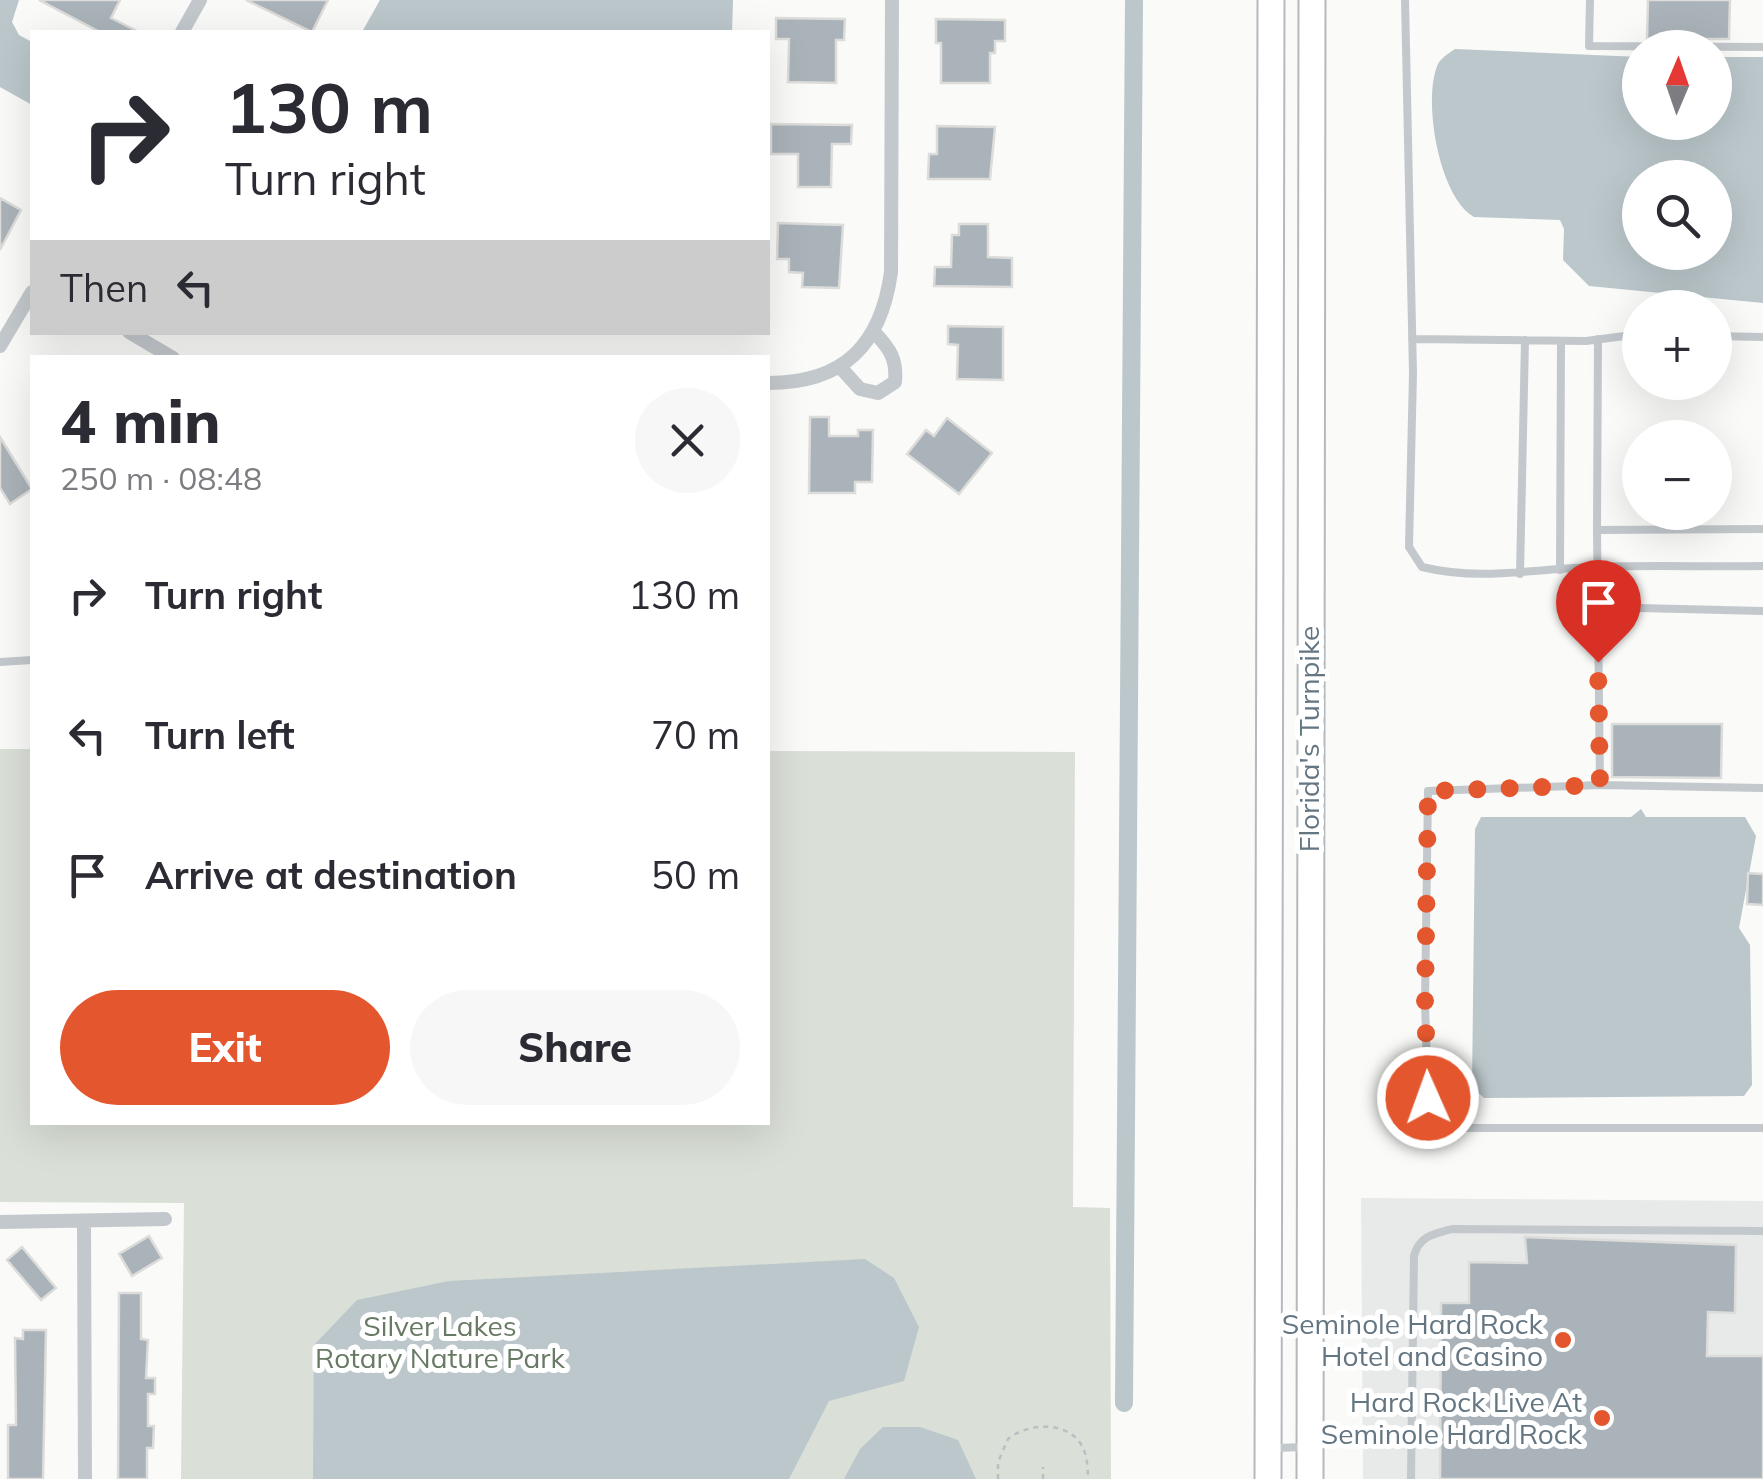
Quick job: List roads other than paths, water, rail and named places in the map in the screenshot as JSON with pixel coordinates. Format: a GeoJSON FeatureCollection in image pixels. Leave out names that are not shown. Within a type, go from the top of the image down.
{"type":"FeatureCollection","features":[{"type":"Feature","properties":{"kind":"highway","name":"Florida's Turnpike"},"geometry":{"type":"LineString","coordinates":[[1268,1479],[1270,0]]}},
{"type":"Feature","properties":{"kind":"highway","name":"Florida's Turnpike"},"geometry":{"type":"LineString","coordinates":[[1310,1479],[1312,0]]}},
{"type":"Feature","properties":{"kind":"street"},"geometry":{"type":"LineString","coordinates":[[183,30],[200,0]]}},
{"type":"Feature","properties":{"kind":"street"},"geometry":{"type":"LineString","coordinates":[[770,384],[816,378],[840,367],[874,332],[886,304],[890,272],[892,0]]}},
{"type":"Feature","properties":{"kind":"street"},"geometry":{"type":"LineString","coordinates":[[0,346],[30,295]]}},
{"type":"Feature","properties":{"kind":"street"},"geometry":{"type":"LineString","coordinates":[[840,367],[860,388],[878,393],[895,382],[897,365],[890,348],[874,332]]}},
{"type":"Feature","properties":{"kind":"street"},"geometry":{"type":"LineString","coordinates":[[134,335],[168,355]]}},
{"type":"Feature","properties":{"kind":"street"},"geometry":{"type":"LineString","coordinates":[[0,1222],[165,1219]]}},
{"type":"Feature","properties":{"kind":"street"},"geometry":{"type":"LineString","coordinates":[[84,1222],[85,1479]]}},
{"type":"Feature","properties":{"kind":"lane"},"geometry":{"type":"LineString","coordinates":[[1405,0],[1412,339],[1408,547],[1422,567],[1441,572],[1520,574],[1598,567],[1763,566]]}},
{"type":"Feature","properties":{"kind":"lane"},"geometry":{"type":"LineString","coordinates":[[1590,0],[1589,46],[1763,47]]}},
{"type":"Feature","properties":{"kind":"lane"},"geometry":{"type":"LineString","coordinates":[[1412,339],[1561,341],[1622,336]]}},
{"type":"Feature","properties":{"kind":"lane"},"geometry":{"type":"LineString","coordinates":[[1732,337],[1763,338]]}},
{"type":"Feature","properties":{"kind":"lane"},"geometry":{"type":"LineString","coordinates":[[1598,338],[1600,785]]}},
{"type":"Feature","properties":{"kind":"lane"},"geometry":{"type":"LineString","coordinates":[[1520,574],[1525,340]]}},
{"type":"Feature","properties":{"kind":"lane"},"geometry":{"type":"LineString","coordinates":[[1560,570],[1561,341]]}},
{"type":"Feature","properties":{"kind":"lane"},"geometry":{"type":"LineString","coordinates":[[1597,530],[1763,530]]}},
{"type":"Feature","properties":{"kind":"lane"},"geometry":{"type":"LineString","coordinates":[[1598,607],[1763,611]]}},
{"type":"Feature","properties":{"kind":"lane"},"geometry":{"type":"LineString","coordinates":[[0,662],[30,660]]}},
{"type":"Feature","properties":{"kind":"lane"},"geometry":{"type":"LineString","coordinates":[[1763,788],[1600,785],[1428,791],[1425,1022],[1428,1098],[1438,1128],[1763,1128]]}},
{"type":"Feature","properties":{"kind":"lane"},"geometry":{"type":"LineString","coordinates":[[1410,1479],[1414,1256],[1417,1244],[1430,1234],[1452,1230],[1763,1231]]}},
{"type":"Feature","properties":{"kind":"lane"},"geometry":{"type":"LineString","coordinates":[[1268,1449],[1310,1447]]}},
{"type":"Feature","properties":{"kind":"waterway"},"geometry":{"type":"LineString","coordinates":[[1124,1403],[1134,0]]}},
{"type":"Feature","properties":{"kind":"place","name":"Seminole Hard Rock Hotel and Casino"},"geometry":{"type":"Point","coordinates":[1563,1340]}},
{"type":"Feature","properties":{"kind":"place","name":"Hard Rock Live At Seminole Hard Rock"},"geometry":{"type":"Point","coordinates":[1602,1418]}},
{"type":"Feature","properties":{"kind":"park label","name":"Silver Lakes Rotary Nature Park"},"geometry":{"type":"Point","coordinates":[440,1342]}}]}
